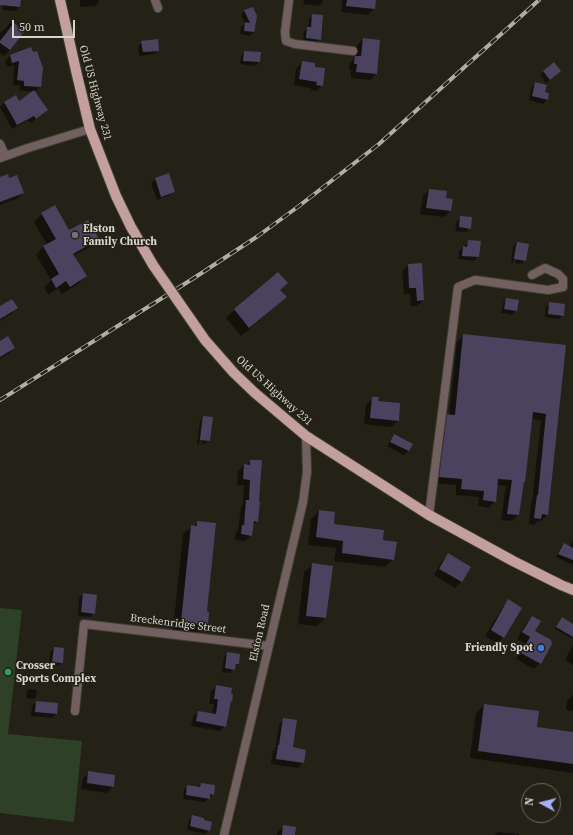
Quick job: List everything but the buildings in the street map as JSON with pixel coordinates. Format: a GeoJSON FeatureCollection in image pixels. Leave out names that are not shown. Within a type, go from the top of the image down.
{"type":"FeatureCollection","features":[{"type":"Feature","properties":{"kind":"main road","name":"Old US Highway 231"},"geometry":{"type":"LineString","coordinates":[[60,0],[76,75],[90,129],[116,196],[152,265],[205,340],[234,373],[255,393],[306,436],[430,515],[513,561],[573,590]]}},
{"type":"Feature","properties":{"kind":"street"},"geometry":{"type":"LineString","coordinates":[[155,0],[158,8]]}},
{"type":"Feature","properties":{"kind":"street"},"geometry":{"type":"LineString","coordinates":[[289,0],[285,32],[286,41],[295,44],[353,51]]}},
{"type":"Feature","properties":{"kind":"street"},"geometry":{"type":"LineString","coordinates":[[0,144],[3,157],[90,129]]}},
{"type":"Feature","properties":{"kind":"street"},"geometry":{"type":"LineString","coordinates":[[430,515],[458,287],[475,280],[548,290],[563,287],[564,279],[558,274],[545,268],[532,275]]}},
{"type":"Feature","properties":{"kind":"street","name":"Elston Road"},"geometry":{"type":"LineString","coordinates":[[224,835],[303,502],[307,472],[306,436]]}},
{"type":"Feature","properties":{"kind":"street","name":"Breckenridge Street"},"geometry":{"type":"LineString","coordinates":[[75,711],[84,624],[268,646]]}},
{"type":"Feature","properties":{"kind":"green space","name":"Crosser Sports Complex"},"geometry":{"type":"Polygon","coordinates":[[[0,608],[22,610],[8,734],[82,741],[74,822],[0,813],[0,608]]]}},
{"type":"Feature","properties":{"kind":"railway"},"geometry":{"type":"LineString","coordinates":[[0,400],[194,278],[258,236],[299,206],[379,144],[539,0]]}},
{"type":"Feature","properties":{"kind":"place","name":"Elston Family Church"},"geometry":{"type":"Point","coordinates":[75,235]}},
{"type":"Feature","properties":{"kind":"place","name":"Friendly Spot"},"geometry":{"type":"Point","coordinates":[541,648]}},
{"type":"Feature","properties":{"kind":"place","name":"Crosser Sports Complex"},"geometry":{"type":"Point","coordinates":[8,672]}}]}
